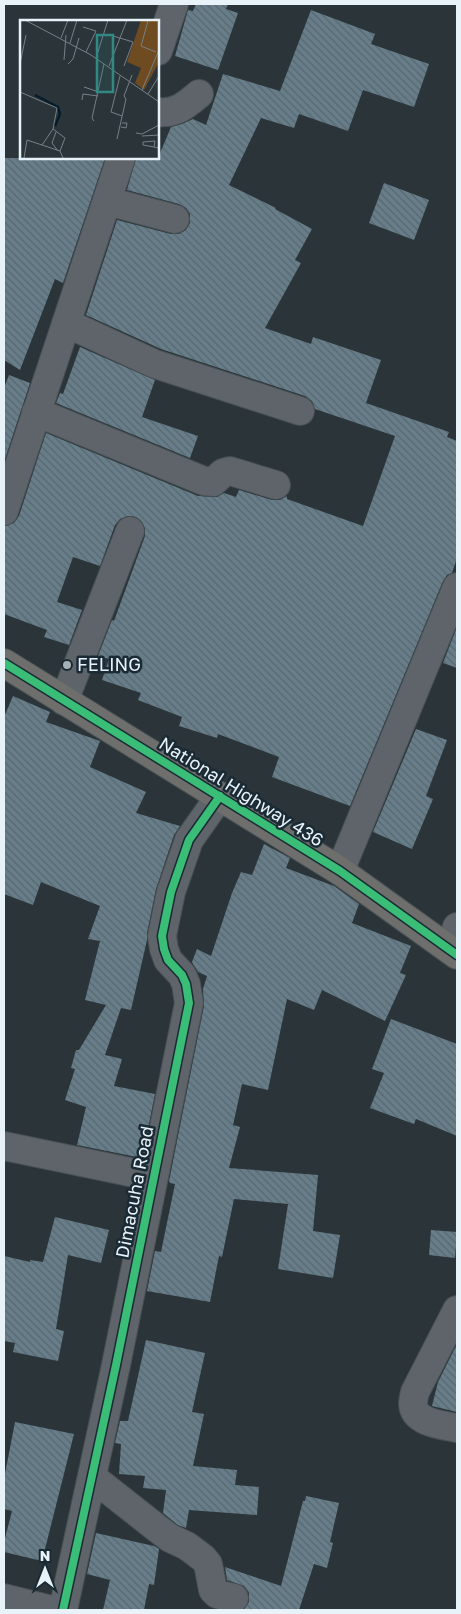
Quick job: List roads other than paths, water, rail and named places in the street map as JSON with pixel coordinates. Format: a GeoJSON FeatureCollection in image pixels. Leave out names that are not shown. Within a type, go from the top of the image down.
{"type":"FeatureCollection","features":[{"type":"Feature","properties":{"kind":"main road","name":"National Highway 436"},"geometry":{"type":"LineString","coordinates":[[4,663],[220,796],[454,944]]}},
{"type":"Feature","properties":{"kind":"street"},"geometry":{"type":"LineString","coordinates":[[159,48],[174,4]]}},
{"type":"Feature","properties":{"kind":"street"},"geometry":{"type":"LineString","coordinates":[[159,112],[166,113],[180,109],[199,94]]}},
{"type":"Feature","properties":{"kind":"street"},"geometry":{"type":"LineString","coordinates":[[4,511],[121,159]]}},
{"type":"Feature","properties":{"kind":"street"},"geometry":{"type":"LineString","coordinates":[[106,201],[175,219]]}},
{"type":"Feature","properties":{"kind":"street"},"geometry":{"type":"LineString","coordinates":[[66,322],[155,364],[300,411]]}},
{"type":"Feature","properties":{"kind":"street"},"geometry":{"type":"LineString","coordinates":[[36,412],[204,481],[213,482],[223,473],[230,471],[276,485]]}},
{"type":"Feature","properties":{"kind":"street"},"geometry":{"type":"LineString","coordinates":[[64,701],[130,531]]}},
{"type":"Feature","properties":{"kind":"street"},"geometry":{"type":"LineString","coordinates":[[340,871],[457,588]]}},
{"type":"Feature","properties":{"kind":"street","name":"Dimacuha Road"},"geometry":{"type":"LineString","coordinates":[[63,1610],[189,1003],[186,984],[182,975],[168,960],[164,949],[162,936],[164,922],[171,892],[189,840],[220,796]]}},
{"type":"Feature","properties":{"kind":"street"},"geometry":{"type":"LineString","coordinates":[[4,1146],[154,1177]]}},
{"type":"Feature","properties":{"kind":"street"},"geometry":{"type":"LineString","coordinates":[[457,1310],[415,1392],[413,1405],[417,1415],[428,1422],[457,1428]]}},
{"type":"Feature","properties":{"kind":"street"},"geometry":{"type":"LineString","coordinates":[[92,1477],[170,1538],[187,1546],[203,1558],[208,1564],[213,1590],[216,1594],[234,1598]]}},
{"type":"Feature","properties":{"kind":"street"},"geometry":{"type":"LineString","coordinates":[[4,1598],[52,1610]]}},
{"type":"Feature","properties":{"kind":"place","name":"FELING"},"geometry":{"type":"Point","coordinates":[67,665]}}]}
